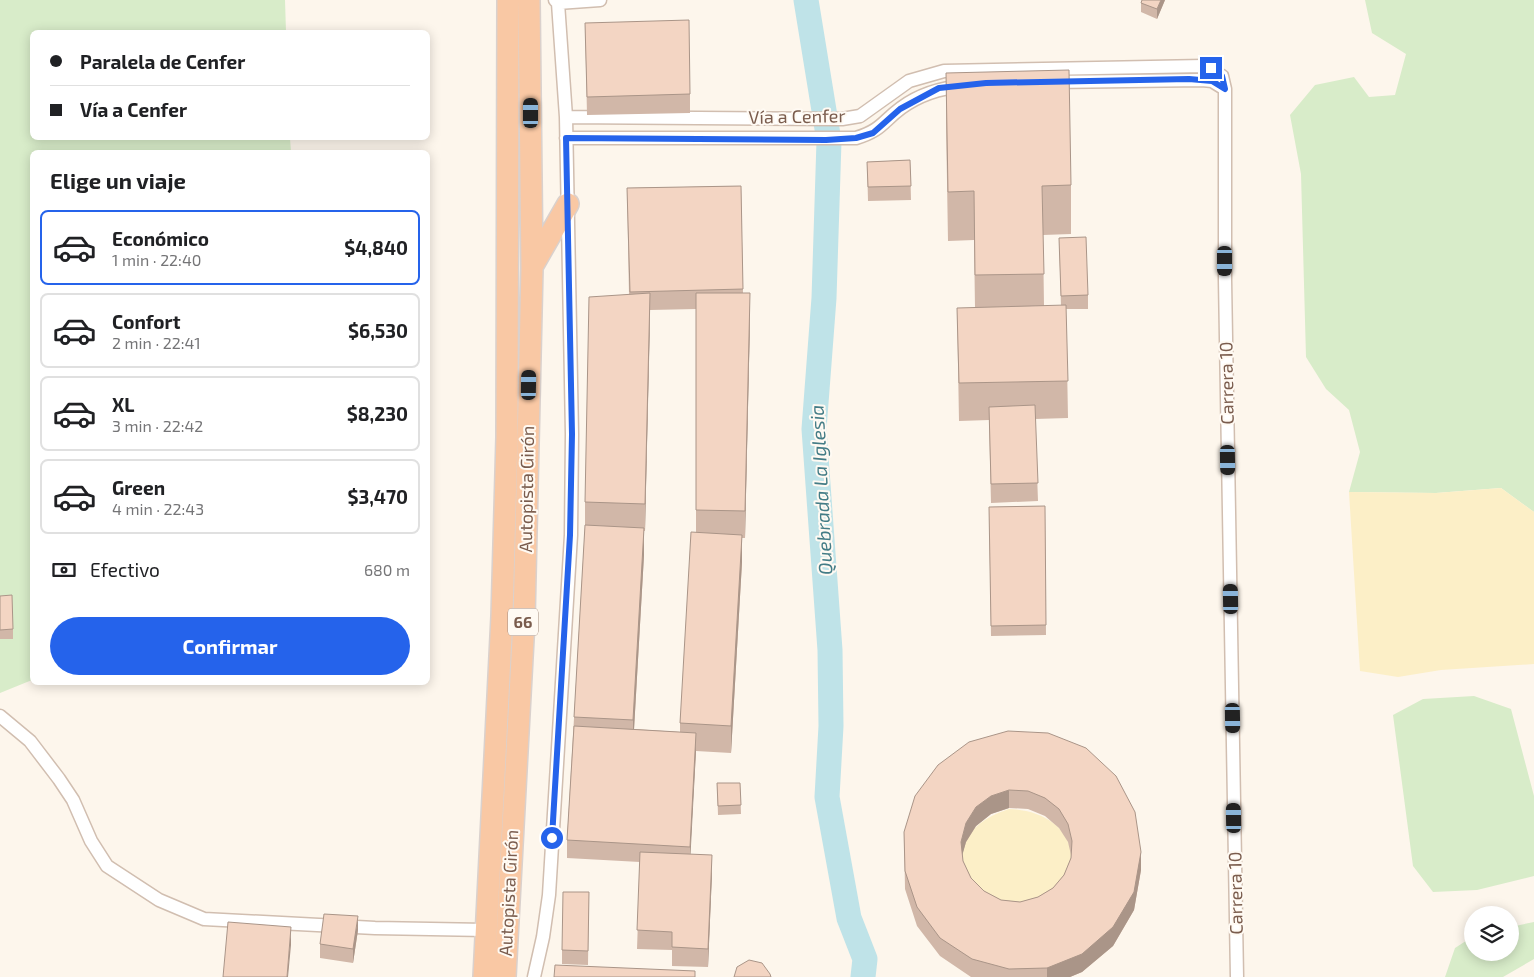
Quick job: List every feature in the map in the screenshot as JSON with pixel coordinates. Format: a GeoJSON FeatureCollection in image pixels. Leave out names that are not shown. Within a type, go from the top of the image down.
{"type":"FeatureCollection","features":[{"type":"Feature","properties":{"kind":"highway","name":"Autopista Girón"},"geometry":{"type":"LineString","coordinates":[[484,977],[502,616],[507,437],[508,0]]}},
{"type":"Feature","properties":{"kind":"highway","name":"Autopista Girón"},"geometry":{"type":"LineString","coordinates":[[505,977],[524,620],[532,268],[530,0]]}},
{"type":"Feature","properties":{"kind":"highway"},"geometry":{"type":"LineString","coordinates":[[532,268],[568,204]]}},
{"type":"Feature","properties":{"kind":"street"},"geometry":{"type":"LineString","coordinates":[[534,977],[544,936],[549,895],[570,535],[572,434],[566,117],[557,2],[600,0]]}},
{"type":"Feature","properties":{"kind":"street","name":"Vía a Cenfer"},"geometry":{"type":"LineString","coordinates":[[566,117],[842,119],[860,116],[909,81],[944,71],[1204,66],[1222,76],[1225,89]]}},
{"type":"Feature","properties":{"kind":"street"},"geometry":{"type":"LineString","coordinates":[[1035,82],[1202,80],[1212,81],[1225,89]]}},
{"type":"Feature","properties":{"kind":"street","name":"Vía a Cenfer"},"geometry":{"type":"LineString","coordinates":[[566,138],[840,140],[873,133],[900,109],[939,88],[977,84]]}},
{"type":"Feature","properties":{"kind":"street","name":"Carrera 10"},"geometry":{"type":"LineString","coordinates":[[1225,89],[1226,290],[1237,977]]}},
{"type":"Feature","properties":{"kind":"street"},"geometry":{"type":"LineString","coordinates":[[0,716],[30,741],[60,779],[91,841],[107,866],[115,874],[159,900],[204,919],[375,928],[486,930]]}},
{"type":"Feature","properties":{"kind":"green space"},"geometry":{"type":"Polygon","coordinates":[[[0,0],[285,0],[286,30],[30,30],[30,140],[290,140],[291,150],[30,150],[30,681],[0,693],[0,0]]]}},
{"type":"Feature","properties":{"kind":"green space"},"geometry":{"type":"Polygon","coordinates":[[[1365,0],[1534,0],[1534,512],[1501,488],[1436,493],[1349,492],[1360,452],[1349,410],[1326,389],[1306,357],[1301,174],[1290,115],[1315,85],[1354,77],[1369,97],[1395,95],[1406,54],[1372,33],[1365,0]]]}},
{"type":"Feature","properties":{"kind":"green space"},"geometry":{"type":"Polygon","coordinates":[[[1474,696],[1511,709],[1534,796],[1534,876],[1477,890],[1433,892],[1413,866],[1393,715],[1423,699],[1474,696]]]}},
{"type":"Feature","properties":{"kind":"green space"},"geometry":{"type":"Polygon","coordinates":[[[1534,922],[1534,959],[1503,977],[1445,977],[1455,948],[1464,942],[1464,961],[1519,961],[1519,925],[1534,922]]]}},
{"type":"Feature","properties":{"kind":"sand"},"geometry":{"type":"Polygon","coordinates":[[[1501,488],[1534,512],[1534,664],[1441,670],[1398,677],[1360,671],[1349,492],[1436,493],[1501,488]]]}},
{"type":"Feature","properties":{"kind":"sand"},"geometry":{"type":"Polygon","coordinates":[[[1009,809],[1031,812],[1042,816],[1059,828],[1066,837],[1070,847],[1072,859],[1070,872],[1064,893],[984,910],[962,864],[962,850],[965,841],[976,827],[992,816],[1009,809]]]}},
{"type":"Feature","properties":{"kind":"building"},"geometry":{"type":"Polygon","coordinates":[[[1142,0],[1161,0],[1157,9],[1141,3],[1142,0]]]}},
{"type":"Feature","properties":{"kind":"building"},"geometry":{"type":"Polygon","coordinates":[[[689,20],[690,94],[587,97],[585,23],[689,20]]]}},
{"type":"Feature","properties":{"kind":"building"},"geometry":{"type":"Polygon","coordinates":[[[1069,70],[1071,185],[1042,186],[1044,274],[975,275],[974,191],[948,192],[946,73],[1069,70]]]}},
{"type":"Feature","properties":{"kind":"building"},"geometry":{"type":"Polygon","coordinates":[[[910,160],[911,186],[868,187],[867,162],[910,160]]]}},
{"type":"Feature","properties":{"kind":"building"},"geometry":{"type":"Polygon","coordinates":[[[741,186],[743,289],[630,292],[627,188],[741,186]]]}},
{"type":"Feature","properties":{"kind":"building"},"geometry":{"type":"Polygon","coordinates":[[[1086,237],[1088,295],[1061,296],[1059,238],[1086,237]]]}},
{"type":"Feature","properties":{"kind":"building"},"geometry":{"type":"Polygon","coordinates":[[[650,293],[645,504],[585,502],[589,297],[650,293]]]}},
{"type":"Feature","properties":{"kind":"building"},"geometry":{"type":"Polygon","coordinates":[[[696,293],[750,293],[745,511],[696,510],[696,293]]]}},
{"type":"Feature","properties":{"kind":"building"},"geometry":{"type":"Polygon","coordinates":[[[1066,305],[1068,381],[959,383],[957,308],[1066,305]]]}},
{"type":"Feature","properties":{"kind":"building"},"geometry":{"type":"Polygon","coordinates":[[[1035,405],[1038,483],[991,484],[989,407],[1035,405]]]}},
{"type":"Feature","properties":{"kind":"building"},"geometry":{"type":"Polygon","coordinates":[[[1045,506],[1046,625],[991,626],[989,507],[1045,506]]]}},
{"type":"Feature","properties":{"kind":"building"},"geometry":{"type":"Polygon","coordinates":[[[585,525],[644,528],[633,720],[574,717],[585,525]]]}},
{"type":"Feature","properties":{"kind":"building"},"geometry":{"type":"Polygon","coordinates":[[[691,532],[742,535],[731,726],[680,723],[691,532]]]}},
{"type":"Feature","properties":{"kind":"building"},"geometry":{"type":"Polygon","coordinates":[[[12,595],[13,629],[0,630],[0,596],[12,595]]]}},
{"type":"Feature","properties":{"kind":"building"},"geometry":{"type":"Polygon","coordinates":[[[574,726],[696,733],[690,847],[567,840],[574,726]]]}},
{"type":"Feature","properties":{"kind":"building"},"geometry":{"type":"Polygon","coordinates":[[[1008,731],[1048,733],[1086,748],[1116,776],[1135,812],[1141,852],[1134,892],[1113,927],[1082,954],[1047,968],[1009,969],[972,959],[940,938],[917,907],[905,871],[904,832],[915,796],[938,765],[969,742],[1008,731]],[[1009,790],[991,796],[976,807],[966,823],[961,842],[963,861],[971,878],[984,891],[1001,900],[1020,902],[1038,897],[1053,888],[1064,875],[1071,858],[1072,841],[1068,824],[1059,809],[1045,798],[1028,791],[1009,790]]]}},
{"type":"Feature","properties":{"kind":"building"},"geometry":{"type":"Polygon","coordinates":[[[717,783],[740,783],[741,805],[718,806],[717,783]]]}},
{"type":"Feature","properties":{"kind":"building"},"geometry":{"type":"Polygon","coordinates":[[[640,852],[712,855],[708,949],[672,947],[672,932],[637,930],[640,852]]]}},
{"type":"Feature","properties":{"kind":"building"},"geometry":{"type":"Polygon","coordinates":[[[563,892],[589,892],[588,951],[562,950],[563,892]]]}},
{"type":"Feature","properties":{"kind":"building"},"geometry":{"type":"Polygon","coordinates":[[[324,914],[358,916],[353,949],[320,944],[324,914]]]}},
{"type":"Feature","properties":{"kind":"building"},"geometry":{"type":"Polygon","coordinates":[[[228,922],[291,927],[287,977],[223,977],[228,922]]]}},
{"type":"Feature","properties":{"kind":"building"},"geometry":{"type":"Polygon","coordinates":[[[749,960],[762,963],[771,977],[734,977],[737,967],[749,960]]]}},
{"type":"Feature","properties":{"kind":"building"},"geometry":{"type":"Polygon","coordinates":[[[555,965],[695,971],[695,977],[554,977],[555,965]]]}},
{"type":"Feature","properties":{"kind":"waterway","name":"Quebrada La Iglesia"},"geometry":{"type":"LineString","coordinates":[[806,0],[829,141],[824,298],[814,429],[830,650],[831,726],[827,797],[849,918],[865,959],[863,977]]}},
{"type":"Feature","properties":{"kind":"route"},"geometry":{"type":"LineString","coordinates":[[552,838],[570,535],[572,434],[566,138],[840,140],[873,133],[912,100],[939,88],[986,83],[1189,79],[1212,81],[1225,89],[1222,76],[1211,68]]}}]}
